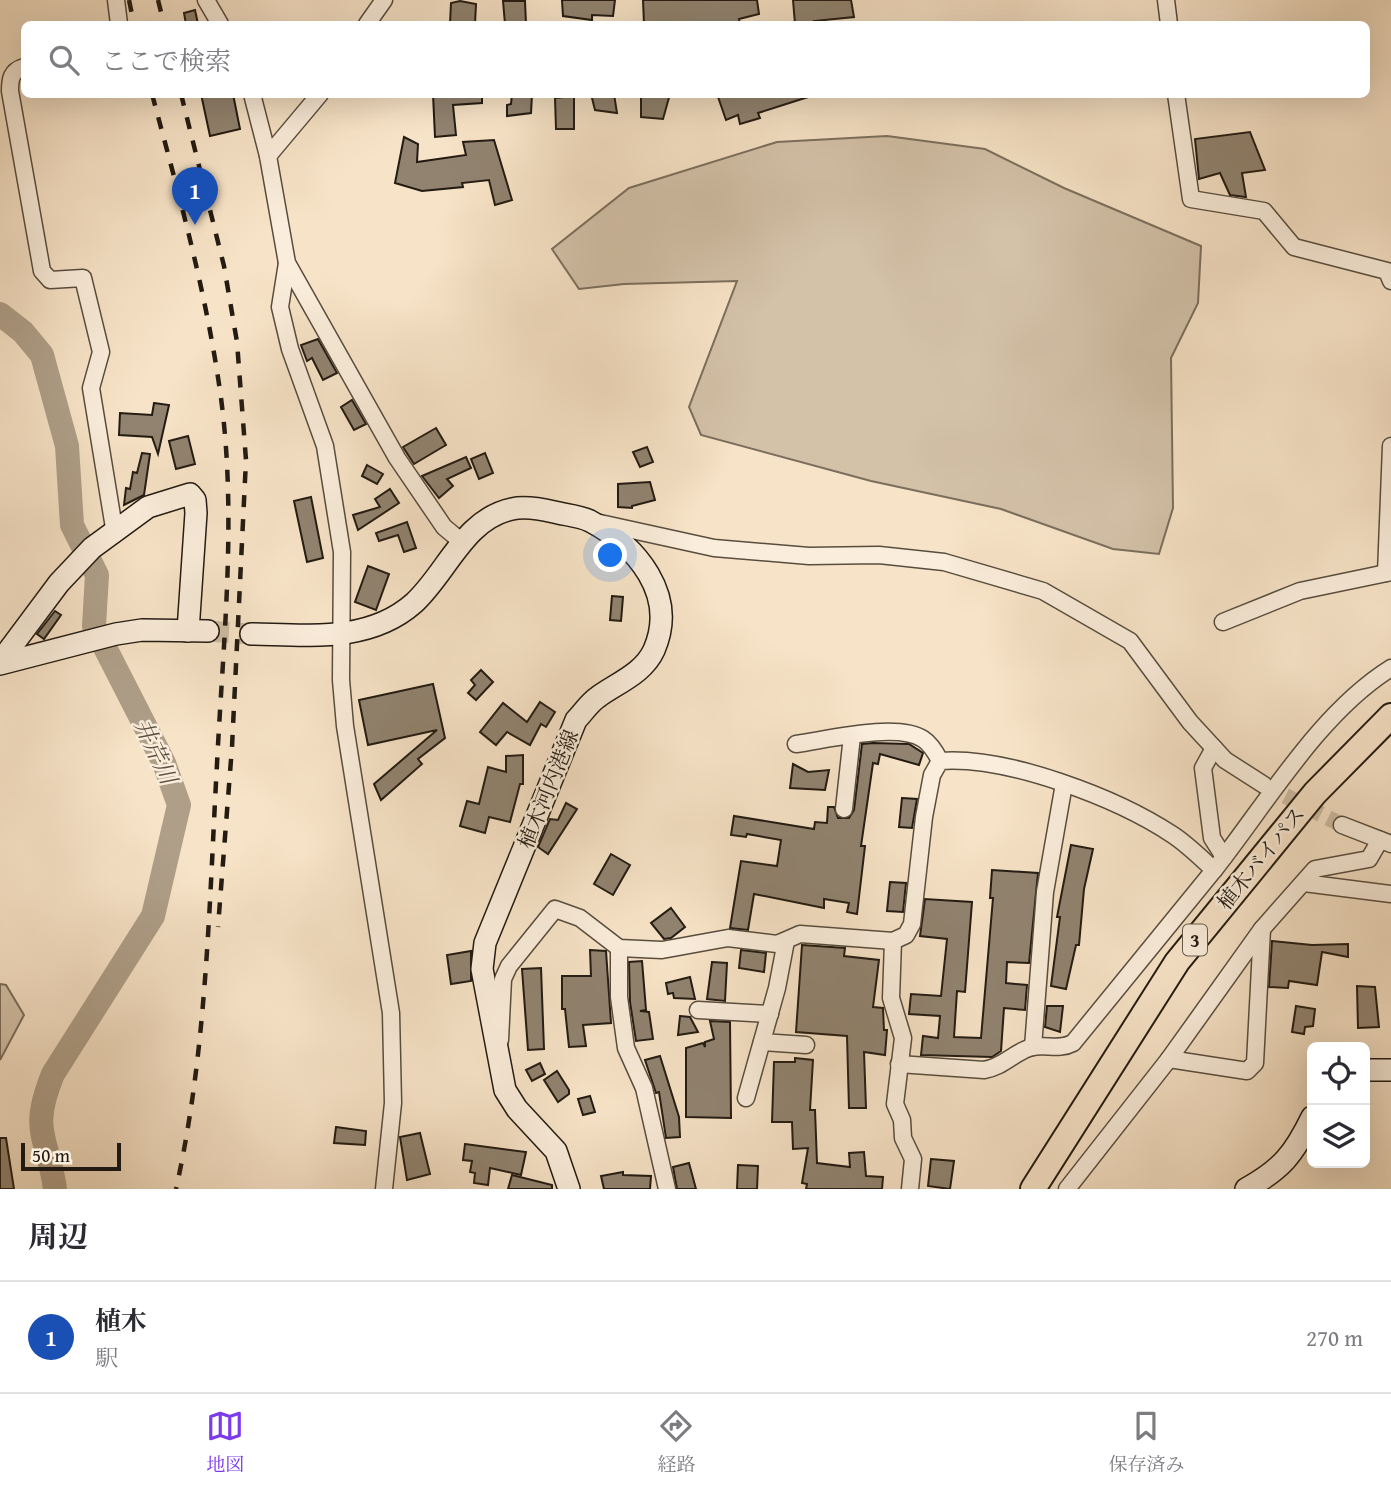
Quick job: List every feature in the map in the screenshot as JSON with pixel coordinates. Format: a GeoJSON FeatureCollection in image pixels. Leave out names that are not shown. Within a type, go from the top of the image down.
{"type":"FeatureCollection","features":[{"type":"Feature","properties":{"kind":"highway","name":"植木バイパス"},"geometry":{"type":"LineString","coordinates":[[1033,1189],[1177,962],[1315,793],[1391,716]]}},
{"type":"Feature","properties":{"kind":"main road"},"geometry":{"type":"LineString","coordinates":[[190,494],[195,500],[198,631],[142,630],[116,634],[0,663],[59,583],[93,548],[115,534],[129,519],[148,508],[190,494]]}},
{"type":"Feature","properties":{"kind":"main road","name":"植木河内港線"},"geometry":{"type":"LineString","coordinates":[[251,634],[341,635],[384,622],[412,604],[431,585],[462,542],[483,522],[512,509],[540,509],[588,520],[618,540],[650,573],[660,600],[660,628],[653,652],[636,673],[595,699],[576,720],[501,898],[485,943],[482,970],[506,1090],[517,1109],[556,1150],[569,1189]]}},
{"type":"Feature","properties":{"kind":"main road"},"geometry":{"type":"LineString","coordinates":[[1370,1070],[1391,1070]]}},
{"type":"Feature","properties":{"kind":"main road"},"geometry":{"type":"LineString","coordinates":[[1246,1189],[1273,1174],[1295,1152],[1307,1128]]}},
{"type":"Feature","properties":{"kind":"street"},"geometry":{"type":"LineString","coordinates":[[116,0],[119,21]]}},
{"type":"Feature","properties":{"kind":"street"},"geometry":{"type":"LineString","coordinates":[[206,0],[218,21]]}},
{"type":"Feature","properties":{"kind":"street"},"geometry":{"type":"LineString","coordinates":[[369,21],[384,0]]}},
{"type":"Feature","properties":{"kind":"street"},"geometry":{"type":"LineString","coordinates":[[1166,0],[1169,21]]}},
{"type":"Feature","properties":{"kind":"street"},"geometry":{"type":"LineString","coordinates":[[21,68],[10,77],[10,91],[42,271],[50,280],[83,278],[101,352],[92,388],[115,534]]}},
{"type":"Feature","properties":{"kind":"street"},"geometry":{"type":"LineString","coordinates":[[252,98],[268,156],[288,263],[397,458],[444,527],[462,542]]}},
{"type":"Feature","properties":{"kind":"street"},"geometry":{"type":"LineString","coordinates":[[268,156],[317,98]]}},
{"type":"Feature","properties":{"kind":"street"},"geometry":{"type":"LineString","coordinates":[[1177,98],[1191,199],[1264,211],[1294,247],[1387,271],[1391,281]]}},
{"type":"Feature","properties":{"kind":"street"},"geometry":{"type":"LineString","coordinates":[[288,263],[280,307],[290,349],[325,446],[342,552],[341,635],[345,726],[391,1013],[393,1103],[384,1189]]}},
{"type":"Feature","properties":{"kind":"street"},"geometry":{"type":"LineString","coordinates":[[1223,622],[1300,591],[1389,573],[1391,446]]}},
{"type":"Feature","properties":{"kind":"street"},"geometry":{"type":"LineString","coordinates":[[588,520],[715,548],[808,556],[879,555],[944,562],[1043,591],[1130,641],[1190,722],[1225,760],[1264,785]]}},
{"type":"Feature","properties":{"kind":"street"},"geometry":{"type":"LineString","coordinates":[[899,1064],[997,1068],[1032,1046],[1054,1049],[1073,1043],[1219,863],[1339,708],[1368,682],[1391,668]]}},
{"type":"Feature","properties":{"kind":"street"},"geometry":{"type":"LineString","coordinates":[[796,744],[852,736],[910,734],[923,739],[940,761]]}},
{"type":"Feature","properties":{"kind":"street"},"geometry":{"type":"LineString","coordinates":[[844,809],[852,736]]}},
{"type":"Feature","properties":{"kind":"street"},"geometry":{"type":"LineString","coordinates":[[1214,748],[1203,768],[1212,838],[1219,863]]}},
{"type":"Feature","properties":{"kind":"street"},"geometry":{"type":"LineString","coordinates":[[940,761],[954,760],[997,767],[1064,785],[1150,821],[1219,863]]}},
{"type":"Feature","properties":{"kind":"street"},"geometry":{"type":"LineString","coordinates":[[498,1053],[503,1027],[503,979],[550,912],[555,909],[571,913],[619,948],[662,950],[728,937],[778,944],[800,934],[893,941],[906,935],[912,924],[924,817],[932,775],[940,761]]}},
{"type":"Feature","properties":{"kind":"street"},"geometry":{"type":"LineString","coordinates":[[1032,1046],[1045,892],[1064,785]]}},
{"type":"Feature","properties":{"kind":"street"},"geometry":{"type":"LineString","coordinates":[[1067,1189],[1169,1059],[1262,929],[1315,869],[1369,859],[1386,842],[1342,825]]}},
{"type":"Feature","properties":{"kind":"street"},"geometry":{"type":"LineString","coordinates":[[1304,883],[1391,894]]}},
{"type":"Feature","properties":{"kind":"street"},"geometry":{"type":"LineString","coordinates":[[1169,1059],[1247,1071],[1255,1063],[1262,929]]}},
{"type":"Feature","properties":{"kind":"street"},"geometry":{"type":"LineString","coordinates":[[746,1098],[770,1014],[786,941]]}},
{"type":"Feature","properties":{"kind":"street"},"geometry":{"type":"LineString","coordinates":[[893,941],[891,998],[903,1038],[895,1104],[902,1120],[903,1138],[913,1159],[910,1189]]}},
{"type":"Feature","properties":{"kind":"street"},"geometry":{"type":"LineString","coordinates":[[619,948],[619,997],[626,1048],[644,1088],[667,1189]]}},
{"type":"Feature","properties":{"kind":"street"},"geometry":{"type":"LineString","coordinates":[[698,1010],[770,1014]]}},
{"type":"Feature","properties":{"kind":"street"},"geometry":{"type":"LineString","coordinates":[[762,1042],[806,1045]]}},
{"type":"Feature","properties":{"kind":"shaded area"},"geometry":{"type":"Polygon","coordinates":[[[887,136],[985,149],[1064,188],[1201,246],[1198,303],[1171,358],[1173,508],[1159,554],[1113,549],[1001,509],[871,481],[701,435],[689,407],[737,281],[624,284],[579,289],[552,249],[629,188],[777,142],[887,136]]]}},
{"type":"Feature","properties":{"kind":"shaded area"},"geometry":{"type":"Polygon","coordinates":[[[0,984],[6,985],[24,1015],[0,1060],[0,984]]]}},
{"type":"Feature","properties":{"kind":"building"},"geometry":{"type":"Polygon","coordinates":[[[562,0],[615,0],[613,16],[592,15],[592,20],[563,16],[562,0]]]}},
{"type":"Feature","properties":{"kind":"building"},"geometry":{"type":"Polygon","coordinates":[[[643,0],[757,0],[759,14],[739,21],[644,21],[643,0]]]}},
{"type":"Feature","properties":{"kind":"building"},"geometry":{"type":"Polygon","coordinates":[[[793,0],[851,0],[854,17],[795,21],[793,0]]]}},
{"type":"Feature","properties":{"kind":"building"},"geometry":{"type":"Polygon","coordinates":[[[460,1],[476,4],[475,21],[450,21],[451,3],[460,1]]]}},
{"type":"Feature","properties":{"kind":"building"},"geometry":{"type":"Polygon","coordinates":[[[503,1],[525,1],[526,21],[505,21],[503,1]]]}},
{"type":"Feature","properties":{"kind":"building"},"geometry":{"type":"Polygon","coordinates":[[[195,10],[197,21],[185,21],[184,13],[195,10]]]}},
{"type":"Feature","properties":{"kind":"building"},"geometry":{"type":"Polygon","coordinates":[[[202,98],[234,98],[240,129],[210,136],[202,98]]]}},
{"type":"Feature","properties":{"kind":"building"},"geometry":{"type":"Polygon","coordinates":[[[433,98],[482,98],[482,103],[453,105],[456,135],[435,137],[433,98]]]}},
{"type":"Feature","properties":{"kind":"building"},"geometry":{"type":"Polygon","coordinates":[[[512,98],[532,98],[531,113],[507,116],[507,105],[511,104],[512,98]]]}},
{"type":"Feature","properties":{"kind":"building"},"geometry":{"type":"Polygon","coordinates":[[[555,98],[574,98],[574,129],[556,129],[555,98]]]}},
{"type":"Feature","properties":{"kind":"building"},"geometry":{"type":"Polygon","coordinates":[[[592,98],[615,98],[617,113],[595,110],[592,98]]]}},
{"type":"Feature","properties":{"kind":"building"},"geometry":{"type":"Polygon","coordinates":[[[641,98],[669,98],[663,119],[641,117],[641,98]]]}},
{"type":"Feature","properties":{"kind":"building"},"geometry":{"type":"Polygon","coordinates":[[[718,98],[805,98],[758,113],[760,118],[740,124],[738,115],[726,120],[718,98]]]}},
{"type":"Feature","properties":{"kind":"building"},"geometry":{"type":"Polygon","coordinates":[[[1250,132],[1265,170],[1242,173],[1246,197],[1230,195],[1220,173],[1199,179],[1195,139],[1250,132]]]}},
{"type":"Feature","properties":{"kind":"building"},"geometry":{"type":"Polygon","coordinates":[[[404,137],[418,144],[417,162],[466,155],[463,142],[494,140],[512,200],[495,205],[489,180],[462,183],[463,187],[422,191],[395,183],[404,137]]]}},
{"type":"Feature","properties":{"kind":"building"},"geometry":{"type":"Polygon","coordinates":[[[318,339],[337,373],[323,380],[312,358],[307,361],[301,345],[318,339]]]}},
{"type":"Feature","properties":{"kind":"building"},"geometry":{"type":"Polygon","coordinates":[[[352,400],[366,424],[354,430],[341,407],[352,400]]]}},
{"type":"Feature","properties":{"kind":"building"},"geometry":{"type":"Polygon","coordinates":[[[154,403],[169,405],[158,454],[152,437],[119,435],[120,413],[152,415],[154,403]]]}},
{"type":"Feature","properties":{"kind":"building"},"geometry":{"type":"Polygon","coordinates":[[[436,428],[446,445],[414,464],[403,447],[436,428]]]}},
{"type":"Feature","properties":{"kind":"building"},"geometry":{"type":"Polygon","coordinates":[[[188,436],[195,464],[176,469],[169,441],[188,436]]]}},
{"type":"Feature","properties":{"kind":"building"},"geometry":{"type":"Polygon","coordinates":[[[647,447],[653,462],[640,467],[633,452],[647,447]]]}},
{"type":"Feature","properties":{"kind":"building"},"geometry":{"type":"Polygon","coordinates":[[[142,453],[150,454],[144,495],[124,505],[126,488],[130,489],[133,472],[137,473],[142,453]]]}},
{"type":"Feature","properties":{"kind":"building"},"geometry":{"type":"Polygon","coordinates":[[[485,453],[493,473],[479,479],[471,459],[485,453]]]}},
{"type":"Feature","properties":{"kind":"building"},"geometry":{"type":"Polygon","coordinates":[[[466,457],[471,468],[447,479],[453,486],[439,498],[422,476],[466,457]]]}},
{"type":"Feature","properties":{"kind":"building"},"geometry":{"type":"Polygon","coordinates":[[[367,465],[383,474],[377,484],[362,476],[367,465]]]}},
{"type":"Feature","properties":{"kind":"building"},"geometry":{"type":"Polygon","coordinates":[[[650,482],[655,500],[632,508],[618,507],[618,484],[650,482]]]}},
{"type":"Feature","properties":{"kind":"building"},"geometry":{"type":"Polygon","coordinates":[[[390,489],[399,503],[358,530],[353,515],[380,507],[375,499],[390,489]]]}},
{"type":"Feature","properties":{"kind":"building"},"geometry":{"type":"Polygon","coordinates":[[[311,497],[323,558],[307,562],[294,501],[311,497]]]}},
{"type":"Feature","properties":{"kind":"building"},"geometry":{"type":"Polygon","coordinates":[[[407,522],[416,548],[404,552],[398,535],[379,541],[376,533],[407,522]]]}},
{"type":"Feature","properties":{"kind":"building"},"geometry":{"type":"Polygon","coordinates":[[[368,566],[389,574],[376,610],[355,602],[368,566]]]}},
{"type":"Feature","properties":{"kind":"building"},"geometry":{"type":"Polygon","coordinates":[[[612,596],[623,597],[621,621],[610,620],[612,596]]]}},
{"type":"Feature","properties":{"kind":"building"},"geometry":{"type":"Polygon","coordinates":[[[55,611],[61,615],[44,639],[37,634],[55,611]]]}},
{"type":"Feature","properties":{"kind":"building"},"geometry":{"type":"Polygon","coordinates":[[[481,670],[493,682],[476,700],[468,693],[475,685],[471,680],[481,670]]]}},
{"type":"Feature","properties":{"kind":"building"},"geometry":{"type":"Polygon","coordinates":[[[433,684],[445,738],[418,759],[422,764],[381,800],[374,784],[437,730],[368,745],[359,700],[433,684]]]}},
{"type":"Feature","properties":{"kind":"building"},"geometry":{"type":"Polygon","coordinates":[[[540,702],[555,712],[546,727],[541,724],[530,745],[507,732],[496,745],[480,732],[503,703],[527,722],[540,702]]]}},
{"type":"Feature","properties":{"kind":"building"},"geometry":{"type":"Polygon","coordinates":[[[862,744],[909,744],[923,753],[919,765],[880,754],[878,764],[873,763],[861,846],[865,846],[857,914],[847,912],[849,903],[824,899],[824,908],[754,894],[748,930],[730,928],[741,861],[777,866],[781,840],[747,834],[746,837],[731,835],[734,816],[814,829],[815,822],[827,823],[828,807],[834,807],[838,818],[849,818],[854,810],[862,744]]]}},
{"type":"Feature","properties":{"kind":"building"},"geometry":{"type":"Polygon","coordinates":[[[523,755],[523,784],[520,784],[510,822],[489,817],[485,833],[460,826],[467,801],[479,804],[488,767],[506,772],[506,756],[523,755]]]}},
{"type":"Feature","properties":{"kind":"building"},"geometry":{"type":"Polygon","coordinates":[[[793,764],[808,772],[829,770],[825,790],[790,788],[793,764]]]}},
{"type":"Feature","properties":{"kind":"building"},"geometry":{"type":"Polygon","coordinates":[[[902,798],[917,799],[912,828],[899,827],[902,798]]]}},
{"type":"Feature","properties":{"kind":"building"},"geometry":{"type":"Polygon","coordinates":[[[566,803],[577,809],[548,854],[538,847],[550,819],[558,820],[566,803]]]}},
{"type":"Feature","properties":{"kind":"building"},"geometry":{"type":"Polygon","coordinates":[[[1071,845],[1093,849],[1084,889],[1079,945],[1076,945],[1066,989],[1051,986],[1060,917],[1057,917],[1071,845]]]}},
{"type":"Feature","properties":{"kind":"building"},"geometry":{"type":"Polygon","coordinates":[[[611,854],[630,865],[613,895],[594,884],[611,854]]]}},
{"type":"Feature","properties":{"kind":"building"},"geometry":{"type":"Polygon","coordinates":[[[992,870],[1038,873],[1029,963],[1007,962],[1006,983],[1027,985],[1025,1010],[1004,1008],[1001,1051],[992,1057],[921,1055],[923,1036],[938,1038],[940,1016],[909,1014],[911,994],[941,996],[947,939],[920,936],[925,899],[972,902],[965,992],[957,991],[954,1037],[981,1038],[993,898],[990,898],[992,870]]]}},
{"type":"Feature","properties":{"kind":"building"},"geometry":{"type":"Polygon","coordinates":[[[890,882],[906,883],[903,912],[887,911],[890,882]]]}},
{"type":"Feature","properties":{"kind":"building"},"geometry":{"type":"Polygon","coordinates":[[[671,908],[685,927],[671,938],[664,939],[651,923],[671,908]]]}},
{"type":"Feature","properties":{"kind":"building"},"geometry":{"type":"Polygon","coordinates":[[[1272,941],[1312,945],[1348,944],[1348,957],[1322,952],[1317,985],[1289,981],[1288,988],[1269,987],[1272,941]]]}},
{"type":"Feature","properties":{"kind":"building"},"geometry":{"type":"Polygon","coordinates":[[[802,945],[845,948],[844,956],[879,960],[873,1007],[883,1008],[884,1030],[887,1030],[885,1055],[864,1052],[866,1108],[849,1108],[847,1036],[796,1032],[802,945]]]}},
{"type":"Feature","properties":{"kind":"building"},"geometry":{"type":"Polygon","coordinates":[[[590,950],[606,951],[611,1023],[583,1025],[586,1046],[569,1047],[565,1009],[562,1009],[562,976],[591,976],[590,950]]]}},
{"type":"Feature","properties":{"kind":"building"},"geometry":{"type":"Polygon","coordinates":[[[741,950],[766,953],[764,972],[739,968],[741,950]]]}},
{"type":"Feature","properties":{"kind":"building"},"geometry":{"type":"Polygon","coordinates":[[[471,951],[471,981],[451,984],[447,955],[471,951]]]}},
{"type":"Feature","properties":{"kind":"building"},"geometry":{"type":"Polygon","coordinates":[[[642,961],[646,1010],[640,1011],[649,1012],[653,1039],[636,1041],[630,1002],[629,962],[642,961]]]}},
{"type":"Feature","properties":{"kind":"building"},"geometry":{"type":"Polygon","coordinates":[[[712,962],[727,963],[725,1001],[707,999],[712,962]]]}},
{"type":"Feature","properties":{"kind":"building"},"geometry":{"type":"Polygon","coordinates":[[[541,968],[544,1049],[528,1050],[522,969],[541,968]]]}},
{"type":"Feature","properties":{"kind":"building"},"geometry":{"type":"Polygon","coordinates":[[[690,977],[695,999],[674,998],[673,993],[668,994],[666,983],[690,977]]]}},
{"type":"Feature","properties":{"kind":"building"},"geometry":{"type":"Polygon","coordinates":[[[1357,986],[1375,987],[1379,1027],[1358,1028],[1357,986]]]}},
{"type":"Feature","properties":{"kind":"building"},"geometry":{"type":"Polygon","coordinates":[[[1047,1006],[1063,1006],[1060,1032],[1045,1027],[1047,1006]]]}},
{"type":"Feature","properties":{"kind":"building"},"geometry":{"type":"Polygon","coordinates":[[[1296,1006],[1315,1009],[1313,1026],[1305,1027],[1304,1034],[1292,1032],[1296,1006]]]}},
{"type":"Feature","properties":{"kind":"building"},"geometry":{"type":"Polygon","coordinates":[[[680,1016],[690,1017],[698,1032],[678,1035],[680,1016]]]}},
{"type":"Feature","properties":{"kind":"building"},"geometry":{"type":"Polygon","coordinates":[[[710,1021],[730,1022],[731,1118],[686,1117],[686,1048],[703,1043],[705,1047],[705,1042],[714,1039],[710,1021]]]}},
{"type":"Feature","properties":{"kind":"building"},"geometry":{"type":"Polygon","coordinates":[[[660,1056],[679,1117],[680,1137],[666,1138],[659,1092],[656,1093],[645,1060],[660,1056]]]}},
{"type":"Feature","properties":{"kind":"building"},"geometry":{"type":"Polygon","coordinates":[[[795,1058],[813,1060],[810,1110],[815,1110],[817,1163],[850,1167],[849,1153],[864,1152],[866,1176],[883,1177],[882,1189],[806,1189],[807,1184],[802,1183],[808,1148],[793,1149],[792,1122],[772,1122],[774,1062],[795,1062],[795,1058]]]}},
{"type":"Feature","properties":{"kind":"building"},"geometry":{"type":"Polygon","coordinates":[[[540,1063],[545,1074],[532,1081],[526,1070],[540,1063]]]}},
{"type":"Feature","properties":{"kind":"building"},"geometry":{"type":"Polygon","coordinates":[[[557,1071],[569,1090],[569,1094],[558,1102],[544,1080],[557,1071]]]}},
{"type":"Feature","properties":{"kind":"building"},"geometry":{"type":"Polygon","coordinates":[[[590,1096],[595,1112],[583,1115],[578,1099],[590,1096]]]}},
{"type":"Feature","properties":{"kind":"building"},"geometry":{"type":"Polygon","coordinates":[[[336,1127],[366,1131],[365,1145],[334,1143],[336,1127]]]}},
{"type":"Feature","properties":{"kind":"building"},"geometry":{"type":"Polygon","coordinates":[[[420,1133],[430,1174],[407,1180],[400,1137],[420,1133]]]}},
{"type":"Feature","properties":{"kind":"building"},"geometry":{"type":"Polygon","coordinates":[[[0,1138],[6,1138],[14,1189],[0,1189],[0,1138]]]}},
{"type":"Feature","properties":{"kind":"building"},"geometry":{"type":"Polygon","coordinates":[[[465,1144],[526,1152],[521,1175],[490,1168],[488,1185],[474,1183],[475,1173],[470,1172],[472,1161],[463,1160],[465,1144]]]}},
{"type":"Feature","properties":{"kind":"building"},"geometry":{"type":"Polygon","coordinates":[[[931,1159],[954,1161],[950,1189],[928,1186],[931,1159]]]}},
{"type":"Feature","properties":{"kind":"building"},"geometry":{"type":"Polygon","coordinates":[[[689,1163],[696,1189],[677,1189],[673,1167],[689,1163]]]}},
{"type":"Feature","properties":{"kind":"building"},"geometry":{"type":"Polygon","coordinates":[[[738,1165],[758,1166],[757,1189],[737,1189],[738,1165]]]}},
{"type":"Feature","properties":{"kind":"building"},"geometry":{"type":"Polygon","coordinates":[[[623,1172],[623,1175],[651,1176],[650,1189],[604,1189],[601,1176],[623,1172]]]}},
{"type":"Feature","properties":{"kind":"building"},"geometry":{"type":"Polygon","coordinates":[[[512,1175],[552,1185],[552,1189],[508,1189],[512,1175]]]}},
{"type":"Feature","properties":{"kind":"waterway","name":"井芹川"},"geometry":{"type":"LineString","coordinates":[[0,314],[23,332],[42,355],[67,446],[72,525],[97,575],[94,626],[164,763],[179,805],[153,916],[53,1074],[46,1094],[42,1109],[42,1134],[55,1189]]}},
{"type":"Feature","properties":{"kind":"tunnel"},"geometry":{"type":"LineString","coordinates":[[208,631],[251,634]]}},
{"type":"Feature","properties":{"kind":"tunnel"},"geometry":{"type":"LineString","coordinates":[[1264,785],[1342,825]]}},
{"type":"Feature","properties":{"kind":"railway"},"geometry":{"type":"LineString","coordinates":[[129,0],[133,21]]}},
{"type":"Feature","properties":{"kind":"railway"},"geometry":{"type":"LineString","coordinates":[[158,0],[163,21]]}},
{"type":"Feature","properties":{"kind":"railway"},"geometry":{"type":"LineString","coordinates":[[153,98],[208,321],[221,398],[228,489],[225,626],[205,978],[194,1084],[176,1189]]}},
{"type":"Feature","properties":{"kind":"railway"},"geometry":{"type":"LineString","coordinates":[[182,98],[224,266],[237,342],[246,460],[232,747],[218,927]]}},
{"type":"Feature","properties":{"kind":"place","name":"植木"},"geometry":{"type":"Point","coordinates":[195,225]}}]}
